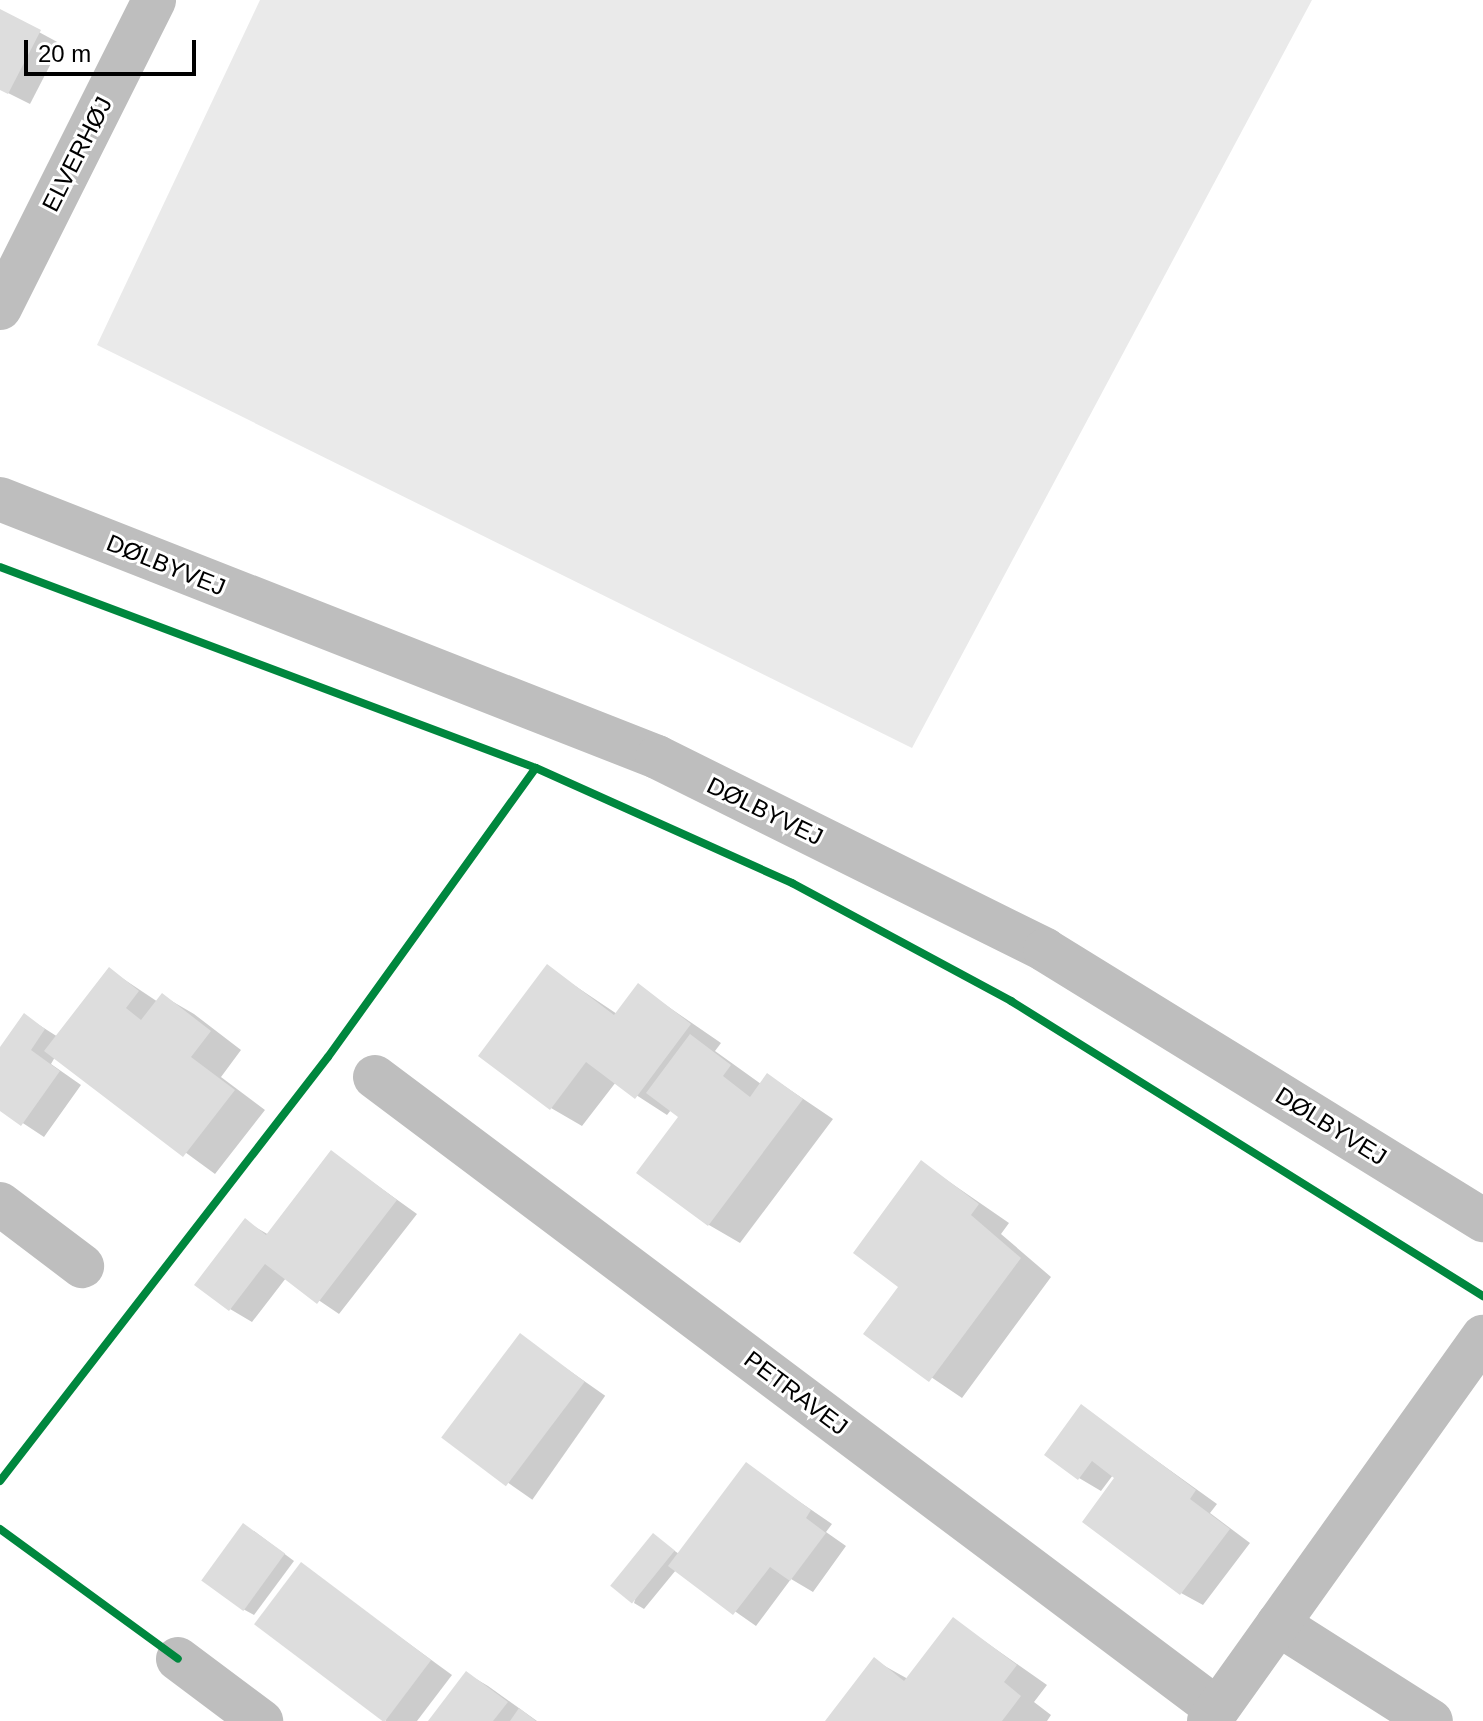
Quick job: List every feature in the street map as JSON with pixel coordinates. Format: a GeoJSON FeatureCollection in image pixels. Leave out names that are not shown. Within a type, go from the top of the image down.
{"type":"FeatureCollection","features":[{"type":"Feature","properties":{"kind":"street","name":"ELVERHØJ"},"geometry":{"type":"LineString","coordinates":[[0,308],[154,0]]}},
{"type":"Feature","properties":{"kind":"street","name":"DØLBYVEJ"},"geometry":{"type":"LineString","coordinates":[[0,499],[657,757],[1045,950],[1483,1220]]}},
{"type":"Feature","properties":{"kind":"street","name":"PETRAVEJ"},"geometry":{"type":"LineString","coordinates":[[375,1077],[1213,1715],[1483,1337]]}},
{"type":"Feature","properties":{"kind":"street"},"geometry":{"type":"LineString","coordinates":[[0,1204],[82,1266]]}},
{"type":"Feature","properties":{"kind":"street"},"geometry":{"type":"LineString","coordinates":[[1278,1624],[1431,1721]]}},
{"type":"Feature","properties":{"kind":"street"},"geometry":{"type":"LineString","coordinates":[[178,1659],[261,1721]]}},
{"type":"Feature","properties":{"kind":"shaded area"},"geometry":{"type":"Polygon","coordinates":[[[260,0],[1312,0],[912,748],[97,345],[260,0]]]}},
{"type":"Feature","properties":{"kind":"building"},"geometry":{"type":"Polygon","coordinates":[[[0,9],[41,30],[8,94],[0,90],[0,9]]]}},
{"type":"Feature","properties":{"kind":"building"},"geometry":{"type":"Polygon","coordinates":[[[547,964],[614,1015],[638,983],[691,1024],[635,1099],[586,1062],[550,1110],[478,1056],[547,964]]]}},
{"type":"Feature","properties":{"kind":"building"},"geometry":{"type":"Polygon","coordinates":[[[109,967],[139,991],[126,1008],[141,1020],[162,993],[211,1031],[191,1057],[235,1090],[183,1157],[44,1051],[109,967]]]}},
{"type":"Feature","properties":{"kind":"building"},"geometry":{"type":"Polygon","coordinates":[[[24,1013],[45,1029],[31,1050],[60,1071],[21,1126],[0,1111],[0,1047],[24,1013]]]}},
{"type":"Feature","properties":{"kind":"building"},"geometry":{"type":"Polygon","coordinates":[[[690,1034],[731,1065],[723,1076],[750,1097],[767,1073],[803,1099],[708,1226],[636,1173],[678,1117],[646,1093],[690,1034]]]}},
{"type":"Feature","properties":{"kind":"building"},"geometry":{"type":"Polygon","coordinates":[[[331,1150],[397,1200],[317,1304],[265,1264],[229,1311],[194,1285],[245,1218],[266,1235],[331,1150]]]}},
{"type":"Feature","properties":{"kind":"building"},"geometry":{"type":"Polygon","coordinates":[[[921,1160],[979,1204],[971,1215],[1021,1258],[929,1382],[863,1334],[898,1287],[853,1253],[921,1160]]]}},
{"type":"Feature","properties":{"kind":"building"},"geometry":{"type":"Polygon","coordinates":[[[520,1333],[585,1382],[506,1486],[441,1438],[520,1333]]]}},
{"type":"Feature","properties":{"kind":"building"},"geometry":{"type":"Polygon","coordinates":[[[1081,1404],[1196,1490],[1190,1499],[1230,1529],[1180,1595],[1082,1522],[1114,1478],[1092,1461],[1078,1480],[1044,1455],[1081,1404]]]}},
{"type":"Feature","properties":{"kind":"building"},"geometry":{"type":"Polygon","coordinates":[[[746,1462],[811,1510],[806,1518],[826,1533],[790,1581],[770,1567],[733,1615],[668,1566],[746,1462]]]}},
{"type":"Feature","properties":{"kind":"building"},"geometry":{"type":"Polygon","coordinates":[[[243,1523],[285,1554],[243,1611],[201,1580],[243,1523]]]}},
{"type":"Feature","properties":{"kind":"building"},"geometry":{"type":"Polygon","coordinates":[[[653,1533],[675,1551],[632,1603],[610,1586],[653,1533]]]}},
{"type":"Feature","properties":{"kind":"building"},"geometry":{"type":"Polygon","coordinates":[[[301,1562],[431,1660],[382,1721],[254,1624],[301,1562]]]}},
{"type":"Feature","properties":{"kind":"building"},"geometry":{"type":"Polygon","coordinates":[[[953,1617],[1017,1665],[1004,1682],[1021,1696],[1002,1721],[825,1721],[874,1657],[904,1681],[953,1617]]]}},
{"type":"Feature","properties":{"kind":"building"},"geometry":{"type":"Polygon","coordinates":[[[466,1671],[508,1702],[493,1721],[428,1721],[466,1671]]]}},
{"type":"Feature","properties":{"kind":"building"},"geometry":{"type":"Polygon","coordinates":[[[519,1708],[536,1721],[510,1721],[519,1708]]]}},
{"type":"Feature","properties":{"kind":"cycle path"},"geometry":{"type":"LineString","coordinates":[[0,567],[536,768],[792,883],[1011,1001],[1483,1296]]}},
{"type":"Feature","properties":{"kind":"cycle path"},"geometry":{"type":"LineString","coordinates":[[0,1481],[328,1057],[536,768]]}},
{"type":"Feature","properties":{"kind":"cycle path"},"geometry":{"type":"LineString","coordinates":[[0,1529],[178,1659]]}}]}
